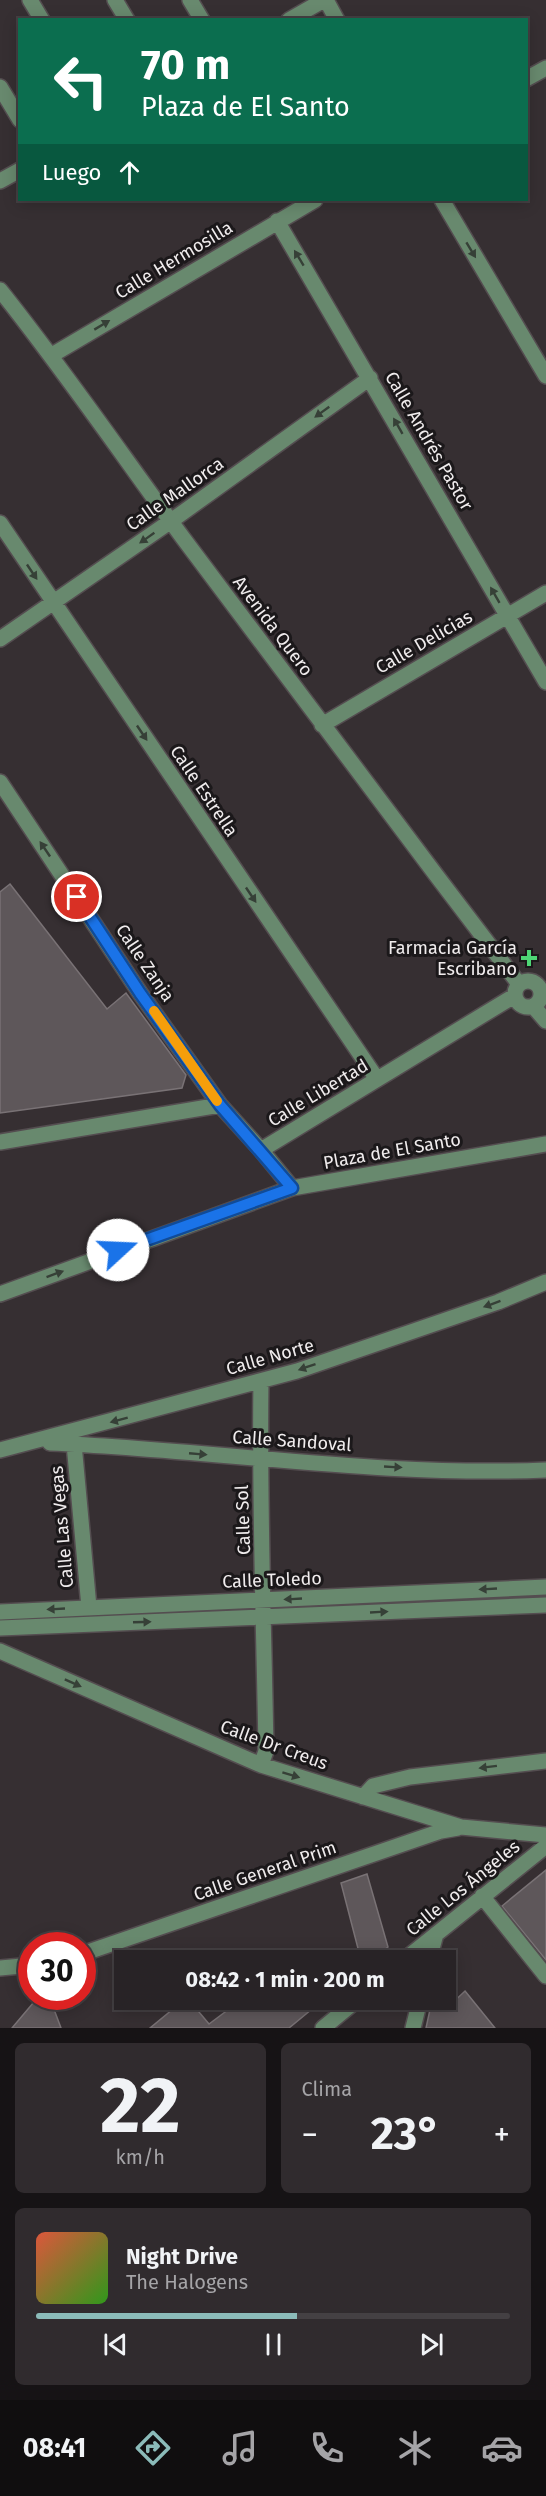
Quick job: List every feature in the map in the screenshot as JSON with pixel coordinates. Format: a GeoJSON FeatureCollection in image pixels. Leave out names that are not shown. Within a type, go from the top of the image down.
{"type":"FeatureCollection","features":[{"type":"Feature","properties":{"kind":"street"},"geometry":{"type":"LineString","coordinates":[[30,0],[41,18]]}},
{"type":"Feature","properties":{"kind":"street"},"geometry":{"type":"LineString","coordinates":[[116,0],[126,18]]}},
{"type":"Feature","properties":{"kind":"street"},"geometry":{"type":"LineString","coordinates":[[190,0],[201,18]]}},
{"type":"Feature","properties":{"kind":"street"},"geometry":{"type":"LineString","coordinates":[[293,18],[325,0],[336,18]]}},
{"type":"Feature","properties":{"kind":"street"},"geometry":{"type":"LineString","coordinates":[[528,78],[546,68]]}},
{"type":"Feature","properties":{"kind":"street"},"geometry":{"type":"LineString","coordinates":[[0,87],[18,117]]}},
{"type":"Feature","properties":{"kind":"street"},"geometry":{"type":"LineString","coordinates":[[0,181],[18,171]]}},
{"type":"Feature","properties":{"kind":"street","name":"Calle Hermosilla"},"geometry":{"type":"LineString","coordinates":[[52,355],[313,201]]}},
{"type":"Feature","properties":{"kind":"street"},"geometry":{"type":"LineString","coordinates":[[443,201],[546,376]]}},
{"type":"Feature","properties":{"kind":"street","name":"Calle Andrés Pastor"},"geometry":{"type":"LineString","coordinates":[[277,221],[546,682]]}},
{"type":"Feature","properties":{"kind":"street","name":"Avenida Quero"},"geometry":{"type":"LineString","coordinates":[[0,290],[52,355],[171,521],[517,990]]}},
{"type":"Feature","properties":{"kind":"street","name":"Calle Mallorca"},"geometry":{"type":"LineString","coordinates":[[0,639],[171,521],[370,378]]}},
{"type":"Feature","properties":{"kind":"street","name":"Calle Estrella"},"geometry":{"type":"LineString","coordinates":[[0,523],[377,1079]]}},
{"type":"Feature","properties":{"kind":"street","name":"Calle Delicias"},"geometry":{"type":"LineString","coordinates":[[322,725],[546,592]]}},
{"type":"Feature","properties":{"kind":"street","name":"Calle Zanja"},"geometry":{"type":"LineString","coordinates":[[0,782],[140,993],[220,1105]]}},
{"type":"Feature","properties":{"kind":"street"},"geometry":{"type":"LineString","coordinates":[[533,1006],[541,996],[542,984],[529,981],[517,990],[521,1005],[533,1006],[546,1020]]}},
{"type":"Feature","properties":{"kind":"street","name":"Calle Libertad"},"geometry":{"type":"LineString","coordinates":[[220,1105],[261,1150],[517,990]]}},
{"type":"Feature","properties":{"kind":"street"},"geometry":{"type":"LineString","coordinates":[[0,1142],[220,1105]]}},
{"type":"Feature","properties":{"kind":"street","name":"Plaza de El Santo"},"geometry":{"type":"LineString","coordinates":[[0,1294],[292,1188],[546,1144]]}},
{"type":"Feature","properties":{"kind":"street"},"geometry":{"type":"LineString","coordinates":[[261,1150],[292,1188]]}},
{"type":"Feature","properties":{"kind":"street","name":"Calle Norte"},"geometry":{"type":"LineString","coordinates":[[0,1450],[35,1443],[297,1371],[498,1302],[546,1282]]}},
{"type":"Feature","properties":{"kind":"street","name":"Calle Sol"},"geometry":{"type":"LineString","coordinates":[[261,1381],[260,1459],[265,1600],[266,1751],[261,1765]]}},
{"type":"Feature","properties":{"kind":"street","name":"Calle Sandoval"},"geometry":{"type":"LineString","coordinates":[[35,1443],[490,1472],[546,1470]]}},
{"type":"Feature","properties":{"kind":"street","name":"Calle Las Vegas"},"geometry":{"type":"LineString","coordinates":[[74,1444],[89,1607]]}},
{"type":"Feature","properties":{"kind":"street","name":"Calle Toledo"},"geometry":{"type":"LineString","coordinates":[[0,1612],[546,1587]]}},
{"type":"Feature","properties":{"kind":"street","name":"Calle Toledo"},"geometry":{"type":"LineString","coordinates":[[0,1628],[546,1605]]}},
{"type":"Feature","properties":{"kind":"street","name":"Calle Dr Creus"},"geometry":{"type":"LineString","coordinates":[[0,1652],[261,1765],[461,1827],[546,1835]]}},
{"type":"Feature","properties":{"kind":"street"},"geometry":{"type":"LineString","coordinates":[[363,1797],[373,1786],[410,1777],[546,1761]]}},
{"type":"Feature","properties":{"kind":"street","name":"Calle General Prim"},"geometry":{"type":"LineString","coordinates":[[96,1949],[430,1835],[461,1827]]}},
{"type":"Feature","properties":{"kind":"street","name":"Calle Los Ángeles"},"geometry":{"type":"LineString","coordinates":[[416,1950],[546,1846]]}},
{"type":"Feature","properties":{"kind":"street"},"geometry":{"type":"LineString","coordinates":[[482,1896],[546,1976]]}},
{"type":"Feature","properties":{"kind":"street"},"geometry":{"type":"LineString","coordinates":[[432,1950],[436,1934]]}},
{"type":"Feature","properties":{"kind":"street"},"geometry":{"type":"LineString","coordinates":[[0,1968],[18,1966]]}},
{"type":"Feature","properties":{"kind":"street"},"geometry":{"type":"LineString","coordinates":[[323,2028],[345,2010]]}},
{"type":"Feature","properties":{"kind":"street"},"geometry":{"type":"LineString","coordinates":[[413,2028],[418,2010]]}},
{"type":"Feature","properties":{"kind":"building"},"geometry":{"type":"Polygon","coordinates":[[[10,884],[107,1009],[126,993],[186,1075],[182,1088],[0,1113],[0,892],[10,884]]]}},
{"type":"Feature","properties":{"kind":"building"},"geometry":{"type":"Polygon","coordinates":[[[546,1870],[546,1960],[502,1906],[546,1870]]]}},
{"type":"Feature","properties":{"kind":"building"},"geometry":{"type":"Polygon","coordinates":[[[367,1874],[388,1947],[384,1950],[358,1950],[341,1883],[367,1874]]]}},
{"type":"Feature","properties":{"kind":"building"},"geometry":{"type":"Polygon","coordinates":[[[465,1991],[495,2028],[426,2028],[430,2010],[456,2010],[456,2000],[465,1991]]]}},
{"type":"Feature","properties":{"kind":"building"},"geometry":{"type":"Polygon","coordinates":[[[27,2010],[54,2010],[61,2028],[12,2028],[27,2010]]]}},
{"type":"Feature","properties":{"kind":"building"},"geometry":{"type":"Polygon","coordinates":[[[172,2010],[197,2010],[209,2024],[228,2010],[311,2010],[289,2028],[150,2028],[172,2010]]]}},
{"type":"Feature","properties":{"kind":"slow traffic"},"geometry":{"type":"LineString","coordinates":[[154,1011],[217,1101]]}},
{"type":"Feature","properties":{"kind":"place","name":"Farmacia García Escribano"},"geometry":{"type":"Point","coordinates":[529,958]}},
{"type":"Feature","properties":{"kind":"route"},"geometry":{"type":"LineString","coordinates":[[77,897],[140,993],[220,1105],[292,1188],[118,1250]]}}]}
